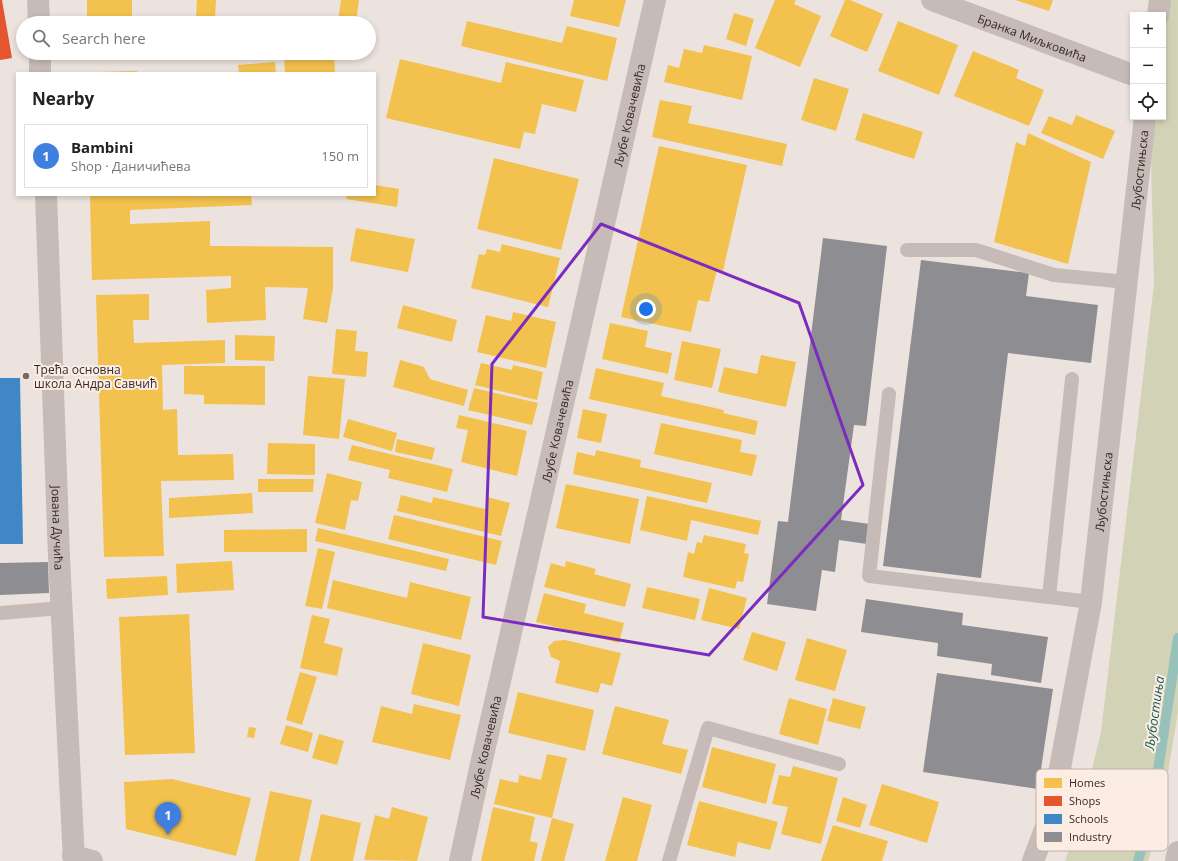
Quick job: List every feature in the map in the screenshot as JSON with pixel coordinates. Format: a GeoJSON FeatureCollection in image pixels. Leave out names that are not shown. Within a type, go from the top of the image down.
{"type":"FeatureCollection","features":[{"type":"Feature","properties":{"kind":"street"},"geometry":{"type":"LineString","coordinates":[[38,0],[39,16]]}},
{"type":"Feature","properties":{"kind":"street","name":"Љубе Ковачевића"},"geometry":{"type":"LineString","coordinates":[[460,861],[655,0]]}},
{"type":"Feature","properties":{"kind":"street","name":"Бранка Миљковића"},"geometry":{"type":"LineString","coordinates":[[932,0],[1130,74]]}},
{"type":"Feature","properties":{"kind":"street"},"geometry":{"type":"LineString","coordinates":[[1158,12],[1160,0]]}},
{"type":"Feature","properties":{"kind":"street"},"geometry":{"type":"LineString","coordinates":[[40,60],[40,72]]}},
{"type":"Feature","properties":{"kind":"street","name":"Љубостињска"},"geometry":{"type":"LineString","coordinates":[[1060,769],[1091,602],[1145,120]]}},
{"type":"Feature","properties":{"kind":"street","name":"Јована Дучића"},"geometry":{"type":"LineString","coordinates":[[46,196],[59,556],[80,859]]}},
{"type":"Feature","properties":{"kind":"street","name":"Љубостињска"},"geometry":{"type":"LineString","coordinates":[[1032,861],[1036,851]]}},
{"type":"Feature","properties":{"kind":"street"},"geometry":{"type":"LineString","coordinates":[[1176,861],[1178,852]]}},
{"type":"Feature","properties":{"kind":"lane"},"geometry":{"type":"LineString","coordinates":[[907,250],[976,250],[1054,275],[1127,282]]}},
{"type":"Feature","properties":{"kind":"lane"},"geometry":{"type":"LineString","coordinates":[[1049,597],[1072,379]]}},
{"type":"Feature","properties":{"kind":"lane"},"geometry":{"type":"LineString","coordinates":[[889,394],[869,576],[1091,602]]}},
{"type":"Feature","properties":{"kind":"lane"},"geometry":{"type":"LineString","coordinates":[[0,613],[62,608]]}},
{"type":"Feature","properties":{"kind":"lane"},"geometry":{"type":"LineString","coordinates":[[669,861],[708,728],[839,764]]}},
{"type":"Feature","properties":{"kind":"highlighted area"},"geometry":{"type":"Polygon","coordinates":[[[601,224],[799,303],[863,485],[709,655],[483,617],[492,364],[601,224]]]}},
{"type":"Feature","properties":{"kind":"green space"},"geometry":{"type":"Polygon","coordinates":[[[1160,0],[1178,0],[1178,712],[1168,772],[1168,769],[1092,769],[1101,732],[1154,284],[1150,120],[1166,120],[1166,12],[1162,12],[1160,0]]]}},
{"type":"Feature","properties":{"kind":"green space"},"geometry":{"type":"Polygon","coordinates":[[[1069,851],[1151,851],[1148,861],[1065,861],[1069,851]]]}},
{"type":"Feature","properties":{"kind":"building: Homes"},"geometry":{"type":"Polygon","coordinates":[[[87,0],[132,0],[132,16],[87,16],[87,0]]]}},
{"type":"Feature","properties":{"kind":"building: Homes"},"geometry":{"type":"Polygon","coordinates":[[[197,0],[216,0],[215,16],[196,16],[197,0]]]}},
{"type":"Feature","properties":{"kind":"building: Homes"},"geometry":{"type":"Polygon","coordinates":[[[341,0],[359,0],[357,16],[339,16],[341,0]]]}},
{"type":"Feature","properties":{"kind":"building: Homes"},"geometry":{"type":"Polygon","coordinates":[[[574,0],[626,0],[619,27],[570,16],[574,0]]]}},
{"type":"Feature","properties":{"kind":"building: Homes"},"geometry":{"type":"Polygon","coordinates":[[[775,0],[796,0],[794,4],[821,16],[800,67],[755,48],[775,0]]]}},
{"type":"Feature","properties":{"kind":"building: Homes"},"geometry":{"type":"Polygon","coordinates":[[[845,0],[850,0],[883,14],[867,52],[830,36],[845,0]]]}},
{"type":"Feature","properties":{"kind":"building: Homes"},"geometry":{"type":"Polygon","coordinates":[[[1015,0],[1053,0],[1049,11],[1015,0]]]}},
{"type":"Feature","properties":{"kind":"building: Homes"},"geometry":{"type":"Polygon","coordinates":[[[734,13],[754,19],[746,46],[726,39],[734,13]]]}},
{"type":"Feature","properties":{"kind":"building: Homes"},"geometry":{"type":"Polygon","coordinates":[[[467,21],[562,43],[567,26],[617,38],[607,81],[461,46],[467,21]]]}},
{"type":"Feature","properties":{"kind":"building: Homes"},"geometry":{"type":"Polygon","coordinates":[[[898,21],[958,45],[939,95],[878,71],[898,21]]]}},
{"type":"Feature","properties":{"kind":"building: Homes"},"geometry":{"type":"Polygon","coordinates":[[[704,45],[752,56],[742,100],[664,82],[668,65],[679,68],[684,49],[702,53],[704,45]]]}},
{"type":"Feature","properties":{"kind":"building: Homes"},"geometry":{"type":"Polygon","coordinates":[[[973,51],[1019,70],[1016,78],[1044,90],[1029,126],[954,96],[973,51]]]}},
{"type":"Feature","properties":{"kind":"building: Homes"},"geometry":{"type":"Polygon","coordinates":[[[400,59],[501,83],[506,62],[584,80],[576,112],[542,104],[535,134],[524,132],[520,149],[386,118],[400,59]]]}},
{"type":"Feature","properties":{"kind":"building: Homes"},"geometry":{"type":"Polygon","coordinates":[[[284,60],[334,60],[335,72],[285,72],[284,60]]]}},
{"type":"Feature","properties":{"kind":"building: Homes"},"geometry":{"type":"Polygon","coordinates":[[[275,62],[276,72],[239,72],[238,65],[275,62]]]}},
{"type":"Feature","properties":{"kind":"building: Homes"},"geometry":{"type":"Polygon","coordinates":[[[137,71],[137,72],[96,72],[137,71]]]}},
{"type":"Feature","properties":{"kind":"building: Homes"},"geometry":{"type":"Polygon","coordinates":[[[814,78],[849,89],[836,131],[801,120],[814,78]]]}},
{"type":"Feature","properties":{"kind":"building: Homes"},"geometry":{"type":"Polygon","coordinates":[[[660,100],[692,106],[688,123],[787,144],[782,166],[652,137],[660,100]]]}},
{"type":"Feature","properties":{"kind":"building: Homes"},"geometry":{"type":"Polygon","coordinates":[[[863,113],[923,132],[914,159],[855,140],[863,113]]]}},
{"type":"Feature","properties":{"kind":"building: Homes"},"geometry":{"type":"Polygon","coordinates":[[[1076,115],[1115,131],[1103,159],[1041,133],[1049,116],[1072,125],[1076,115]]]}},
{"type":"Feature","properties":{"kind":"building: Homes"},"geometry":{"type":"Polygon","coordinates":[[[1028,133],[1091,162],[1068,264],[994,242],[1016,142],[1025,146],[1028,133]]]}},
{"type":"Feature","properties":{"kind":"building: Homes"},"geometry":{"type":"Polygon","coordinates":[[[659,146],[747,165],[723,271],[717,270],[709,302],[698,300],[691,332],[621,317],[659,146]]]}},
{"type":"Feature","properties":{"kind":"building: Homes"},"geometry":{"type":"Polygon","coordinates":[[[494,158],[579,179],[561,250],[477,229],[494,158]]]}},
{"type":"Feature","properties":{"kind":"building: Homes"},"geometry":{"type":"Polygon","coordinates":[[[376,185],[399,189],[397,207],[346,199],[347,196],[376,196],[376,185]]]}},
{"type":"Feature","properties":{"kind":"building: Homes"},"geometry":{"type":"Polygon","coordinates":[[[90,196],[251,196],[252,205],[130,210],[130,224],[210,221],[210,246],[333,247],[333,288],[327,323],[303,319],[308,288],[265,287],[266,320],[207,323],[206,290],[231,288],[231,276],[92,280],[90,196]]]}},
{"type":"Feature","properties":{"kind":"building: Homes"},"geometry":{"type":"Polygon","coordinates":[[[356,228],[415,239],[408,272],[350,261],[356,228]]]}},
{"type":"Feature","properties":{"kind":"building: Homes"},"geometry":{"type":"Polygon","coordinates":[[[502,244],[560,258],[548,307],[471,288],[479,254],[485,255],[487,249],[500,252],[502,244]]]}},
{"type":"Feature","properties":{"kind":"building: Homes"},"geometry":{"type":"Polygon","coordinates":[[[149,294],[149,320],[133,320],[134,343],[225,340],[225,363],[162,365],[163,410],[177,409],[178,455],[233,454],[234,480],[161,481],[164,556],[104,557],[96,295],[149,294]]]}},
{"type":"Feature","properties":{"kind":"building: Homes"},"geometry":{"type":"Polygon","coordinates":[[[403,305],[457,320],[452,342],[397,328],[403,305]]]}},
{"type":"Feature","properties":{"kind":"building: Homes"},"geometry":{"type":"Polygon","coordinates":[[[513,312],[556,322],[546,368],[477,352],[486,315],[511,321],[513,312]]]}},
{"type":"Feature","properties":{"kind":"building: Homes"},"geometry":{"type":"Polygon","coordinates":[[[610,323],[648,331],[645,347],[672,353],[668,374],[602,359],[610,323]]]}},
{"type":"Feature","properties":{"kind":"building: Homes"},"geometry":{"type":"Polygon","coordinates":[[[336,329],[357,331],[355,351],[368,352],[366,377],[332,374],[336,329]]]}},
{"type":"Feature","properties":{"kind":"building: Homes"},"geometry":{"type":"Polygon","coordinates":[[[235,335],[275,336],[274,361],[235,360],[235,335]]]}},
{"type":"Feature","properties":{"kind":"building: Homes"},"geometry":{"type":"Polygon","coordinates":[[[682,341],[721,349],[712,388],[674,380],[682,341]]]}},
{"type":"Feature","properties":{"kind":"building: Homes"},"geometry":{"type":"Polygon","coordinates":[[[761,355],[796,362],[786,407],[718,392],[724,367],[757,374],[761,355]]]}},
{"type":"Feature","properties":{"kind":"building: Homes"},"geometry":{"type":"Polygon","coordinates":[[[400,360],[424,367],[430,379],[468,390],[464,406],[393,387],[400,360]]]}},
{"type":"Feature","properties":{"kind":"building: Homes"},"geometry":{"type":"Polygon","coordinates":[[[481,363],[512,370],[513,365],[543,372],[537,400],[475,385],[481,363]]]}},
{"type":"Feature","properties":{"kind":"building: Homes"},"geometry":{"type":"Polygon","coordinates":[[[184,366],[265,366],[265,405],[204,404],[204,395],[184,394],[184,366]]]}},
{"type":"Feature","properties":{"kind":"building: Homes"},"geometry":{"type":"Polygon","coordinates":[[[596,368],[664,383],[661,396],[724,410],[723,413],[758,421],[755,435],[589,399],[596,368]]]}},
{"type":"Feature","properties":{"kind":"building: Homes"},"geometry":{"type":"Polygon","coordinates":[[[308,376],[345,379],[339,439],[303,435],[308,376]]]}},
{"type":"Feature","properties":{"kind":"building: Homes"},"geometry":{"type":"Polygon","coordinates":[[[474,388],[538,403],[532,425],[468,410],[474,388]]]}},
{"type":"Feature","properties":{"kind":"building: Homes"},"geometry":{"type":"Polygon","coordinates":[[[583,409],[607,414],[601,443],[577,438],[583,409]]]}},
{"type":"Feature","properties":{"kind":"building: Homes"},"geometry":{"type":"Polygon","coordinates":[[[459,415],[527,431],[517,476],[461,462],[468,430],[456,428],[459,415]]]}},
{"type":"Feature","properties":{"kind":"building: Homes"},"geometry":{"type":"Polygon","coordinates":[[[348,419],[397,433],[392,451],[343,437],[348,419]]]}},
{"type":"Feature","properties":{"kind":"building: Homes"},"geometry":{"type":"Polygon","coordinates":[[[661,423],[742,440],[740,452],[757,455],[752,476],[654,454],[661,423]]]}},
{"type":"Feature","properties":{"kind":"building: Homes"},"geometry":{"type":"Polygon","coordinates":[[[397,439],[435,448],[432,460],[395,452],[397,439]]]}},
{"type":"Feature","properties":{"kind":"building: Homes"},"geometry":{"type":"Polygon","coordinates":[[[268,443],[315,444],[315,475],[267,474],[268,443]]]}},
{"type":"Feature","properties":{"kind":"building: Homes"},"geometry":{"type":"Polygon","coordinates":[[[352,445],[453,469],[447,492],[388,478],[390,470],[348,460],[352,445]]]}},
{"type":"Feature","properties":{"kind":"building: Homes"},"geometry":{"type":"Polygon","coordinates":[[[596,450],[641,460],[640,467],[712,483],[707,503],[573,474],[577,452],[595,456],[596,450]]]}},
{"type":"Feature","properties":{"kind":"building: Homes"},"geometry":{"type":"Polygon","coordinates":[[[327,473],[362,482],[358,501],[351,500],[345,530],[315,523],[327,473]]]}},
{"type":"Feature","properties":{"kind":"building: Homes"},"geometry":{"type":"Polygon","coordinates":[[[258,479],[314,479],[313,492],[258,492],[258,479]]]}},
{"type":"Feature","properties":{"kind":"building: Homes"},"geometry":{"type":"Polygon","coordinates":[[[566,484],[639,499],[630,544],[556,528],[566,484]]]}},
{"type":"Feature","properties":{"kind":"building: Homes"},"geometry":{"type":"Polygon","coordinates":[[[252,493],[253,513],[169,518],[169,498],[252,493]]]}},
{"type":"Feature","properties":{"kind":"building: Homes"},"geometry":{"type":"Polygon","coordinates":[[[401,495],[432,503],[433,497],[485,509],[487,497],[510,503],[501,536],[397,511],[401,495]]]}},
{"type":"Feature","properties":{"kind":"building: Homes"},"geometry":{"type":"Polygon","coordinates":[[[647,496],[761,521],[758,535],[691,520],[687,541],[640,530],[647,496]]]}},
{"type":"Feature","properties":{"kind":"building: Homes"},"geometry":{"type":"Polygon","coordinates":[[[394,515],[502,541],[496,565],[388,539],[394,515]]]}},
{"type":"Feature","properties":{"kind":"building: Homes"},"geometry":{"type":"Polygon","coordinates":[[[318,528],[449,559],[446,571],[315,541],[318,528]]]}},
{"type":"Feature","properties":{"kind":"building: Homes"},"geometry":{"type":"Polygon","coordinates":[[[307,529],[307,552],[224,552],[224,530],[307,529]]]}},
{"type":"Feature","properties":{"kind":"building: Homes"},"geometry":{"type":"Polygon","coordinates":[[[704,535],[746,544],[744,553],[749,554],[743,582],[737,581],[735,589],[683,577],[688,552],[694,554],[697,542],[702,543],[704,535]]]}},
{"type":"Feature","properties":{"kind":"building: Homes"},"geometry":{"type":"Polygon","coordinates":[[[318,548],[335,552],[322,609],[305,606],[318,548]]]}},
{"type":"Feature","properties":{"kind":"building: Homes"},"geometry":{"type":"Polygon","coordinates":[[[232,561],[234,590],[177,593],[176,564],[232,561]]]}},
{"type":"Feature","properties":{"kind":"building: Homes"},"geometry":{"type":"Polygon","coordinates":[[[566,561],[596,569],[594,574],[631,584],[625,607],[544,587],[551,563],[565,567],[566,561]]]}},
{"type":"Feature","properties":{"kind":"building: Homes"},"geometry":{"type":"Polygon","coordinates":[[[167,576],[168,595],[107,599],[106,579],[167,576]]]}},
{"type":"Feature","properties":{"kind":"building: Homes"},"geometry":{"type":"Polygon","coordinates":[[[333,580],[407,598],[410,582],[471,597],[461,640],[327,608],[333,580]]]}},
{"type":"Feature","properties":{"kind":"building: Homes"},"geometry":{"type":"Polygon","coordinates":[[[647,587],[700,599],[695,620],[642,608],[647,587]]]}},
{"type":"Feature","properties":{"kind":"building: Homes"},"geometry":{"type":"Polygon","coordinates":[[[709,588],[747,598],[739,629],[701,620],[709,588]]]}},
{"type":"Feature","properties":{"kind":"building: Homes"},"geometry":{"type":"Polygon","coordinates":[[[544,593],[586,604],[584,613],[624,623],[619,643],[536,622],[544,593]]]}},
{"type":"Feature","properties":{"kind":"building: Homes"},"geometry":{"type":"Polygon","coordinates":[[[189,614],[195,753],[125,755],[119,617],[189,614]]]}},
{"type":"Feature","properties":{"kind":"building: Homes"},"geometry":{"type":"Polygon","coordinates":[[[312,615],[330,619],[324,643],[343,648],[337,676],[300,668],[312,615]]]}},
{"type":"Feature","properties":{"kind":"building: Homes"},"geometry":{"type":"Polygon","coordinates":[[[752,632],[786,642],[777,671],[743,660],[752,632]]]}},
{"type":"Feature","properties":{"kind":"building: Homes"},"geometry":{"type":"Polygon","coordinates":[[[807,638],[847,650],[835,691],[795,680],[807,638]]]}},
{"type":"Feature","properties":{"kind":"building: Homes"},"geometry":{"type":"Polygon","coordinates":[[[565,640],[621,653],[612,686],[601,683],[598,693],[555,683],[560,661],[551,657],[548,647],[554,641],[565,640]]]}},
{"type":"Feature","properties":{"kind":"building: Homes"},"geometry":{"type":"Polygon","coordinates":[[[423,643],[471,655],[459,706],[411,694],[423,643]]]}},
{"type":"Feature","properties":{"kind":"building: Homes"},"geometry":{"type":"Polygon","coordinates":[[[300,672],[317,677],[302,725],[286,720],[300,672]]]}},
{"type":"Feature","properties":{"kind":"building: Homes"},"geometry":{"type":"Polygon","coordinates":[[[518,692],[594,710],[585,751],[508,733],[518,692]]]}},
{"type":"Feature","properties":{"kind":"building: Homes"},"geometry":{"type":"Polygon","coordinates":[[[789,698],[827,709],[818,745],[779,734],[789,698]]]}},
{"type":"Feature","properties":{"kind":"building: Homes"},"geometry":{"type":"Polygon","coordinates":[[[833,698],[866,707],[860,729],[827,721],[833,698]]]}},
{"type":"Feature","properties":{"kind":"building: Homes"},"geometry":{"type":"Polygon","coordinates":[[[414,704],[461,715],[450,760],[372,742],[381,706],[412,714],[414,704]]]}},
{"type":"Feature","properties":{"kind":"building: Homes"},"geometry":{"type":"Polygon","coordinates":[[[615,706],[669,720],[662,744],[688,750],[681,774],[602,754],[615,706]]]}},
{"type":"Feature","properties":{"kind":"building: Homes"},"geometry":{"type":"Polygon","coordinates":[[[286,725],[313,733],[308,752],[280,744],[286,725]]]}},
{"type":"Feature","properties":{"kind":"building: Homes"},"geometry":{"type":"Polygon","coordinates":[[[249,727],[256,728],[254,738],[247,737],[249,727]]]}},
{"type":"Feature","properties":{"kind":"building: Homes"},"geometry":{"type":"Polygon","coordinates":[[[319,734],[344,741],[337,765],[312,758],[319,734]]]}},
{"type":"Feature","properties":{"kind":"building: Homes"},"geometry":{"type":"Polygon","coordinates":[[[712,747],[776,764],[766,804],[702,787],[712,747]]]}},
{"type":"Feature","properties":{"kind":"building: Homes"},"geometry":{"type":"Polygon","coordinates":[[[547,754],[567,758],[552,818],[494,804],[500,779],[518,783],[519,775],[541,780],[547,754]]]}},
{"type":"Feature","properties":{"kind":"building: Homes"},"geometry":{"type":"Polygon","coordinates":[[[793,766],[838,778],[821,844],[781,834],[788,807],[772,804],[779,775],[790,777],[793,766]]]}},
{"type":"Feature","properties":{"kind":"building: Homes"},"geometry":{"type":"Polygon","coordinates":[[[172,779],[251,798],[236,856],[126,829],[124,782],[172,779]]]}},
{"type":"Feature","properties":{"kind":"building: Homes"},"geometry":{"type":"Polygon","coordinates":[[[882,784],[939,802],[927,843],[869,825],[882,784]]]}},
{"type":"Feature","properties":{"kind":"building: Homes"},"geometry":{"type":"Polygon","coordinates":[[[270,791],[312,800],[299,861],[255,861],[270,791]]]}},
{"type":"Feature","properties":{"kind":"building: Homes"},"geometry":{"type":"Polygon","coordinates":[[[623,797],[652,805],[637,861],[605,861],[623,797]]]}},
{"type":"Feature","properties":{"kind":"building: Homes"},"geometry":{"type":"Polygon","coordinates":[[[843,797],[867,805],[860,828],[836,821],[843,797]]]}},
{"type":"Feature","properties":{"kind":"building: Homes"},"geometry":{"type":"Polygon","coordinates":[[[699,801],[778,822],[770,850],[738,842],[735,857],[687,845],[699,801]]]}},
{"type":"Feature","properties":{"kind":"building: Homes"},"geometry":{"type":"Polygon","coordinates":[[[392,807],[428,817],[417,861],[364,860],[375,815],[389,819],[392,807]]]}},
{"type":"Feature","properties":{"kind":"building: Homes"},"geometry":{"type":"Polygon","coordinates":[[[493,807],[535,817],[530,841],[538,843],[534,861],[481,861],[493,807]]]}},
{"type":"Feature","properties":{"kind":"building: Homes"},"geometry":{"type":"Polygon","coordinates":[[[321,814],[361,823],[353,861],[310,861],[321,814]]]}},
{"type":"Feature","properties":{"kind":"building: Homes"},"geometry":{"type":"Polygon","coordinates":[[[552,818],[574,824],[564,861],[541,861],[552,818]]]}},
{"type":"Feature","properties":{"kind":"building: Homes"},"geometry":{"type":"Polygon","coordinates":[[[833,825],[888,841],[882,861],[821,861],[833,825]]]}},
{"type":"Feature","properties":{"kind":"building: Shops"},"geometry":{"type":"Polygon","coordinates":[[[0,0],[2,0],[12,58],[0,60],[0,0]]]}},
{"type":"Feature","properties":{"kind":"building: Schools"},"geometry":{"type":"Polygon","coordinates":[[[0,378],[20,378],[23,544],[0,544],[0,378]]]}},
{"type":"Feature","properties":{"kind":"building: Industry"},"geometry":{"type":"Polygon","coordinates":[[[823,238],[887,246],[866,426],[854,425],[841,520],[870,524],[867,544],[839,540],[835,572],[822,570],[816,611],[767,604],[778,521],[788,522],[823,238]]]}},
{"type":"Feature","properties":{"kind":"building: Industry"},"geometry":{"type":"Polygon","coordinates":[[[921,260],[1029,273],[1026,296],[1098,305],[1091,363],[1008,353],[981,578],[883,566],[921,260]]]}},
{"type":"Feature","properties":{"kind":"building: Industry"},"geometry":{"type":"Polygon","coordinates":[[[48,562],[49,593],[0,595],[0,563],[48,562]]]}},
{"type":"Feature","properties":{"kind":"building: Industry"},"geometry":{"type":"Polygon","coordinates":[[[866,599],[963,613],[962,625],[1048,637],[1041,683],[991,675],[992,664],[937,656],[938,643],[861,632],[866,599]]]}},
{"type":"Feature","properties":{"kind":"building: Industry"},"geometry":{"type":"Polygon","coordinates":[[[937,673],[1053,689],[1041,769],[1036,769],[1036,789],[923,772],[937,673]]]}},
{"type":"Feature","properties":{"kind":"waterway","name":"Љубостиња"},"geometry":{"type":"LineString","coordinates":[[1158,769],[1178,638]]}},
{"type":"Feature","properties":{"kind":"waterway","name":"Љубостиња"},"geometry":{"type":"LineString","coordinates":[[1138,861],[1141,851]]}},
{"type":"Feature","properties":{"kind":"place","name":"Трећа основна школа Андра Савчић"},"geometry":{"type":"Point","coordinates":[26,376]}},
{"type":"Feature","properties":{"kind":"place","name":"Bambini"},"geometry":{"type":"Point","coordinates":[168,835]}}]}
